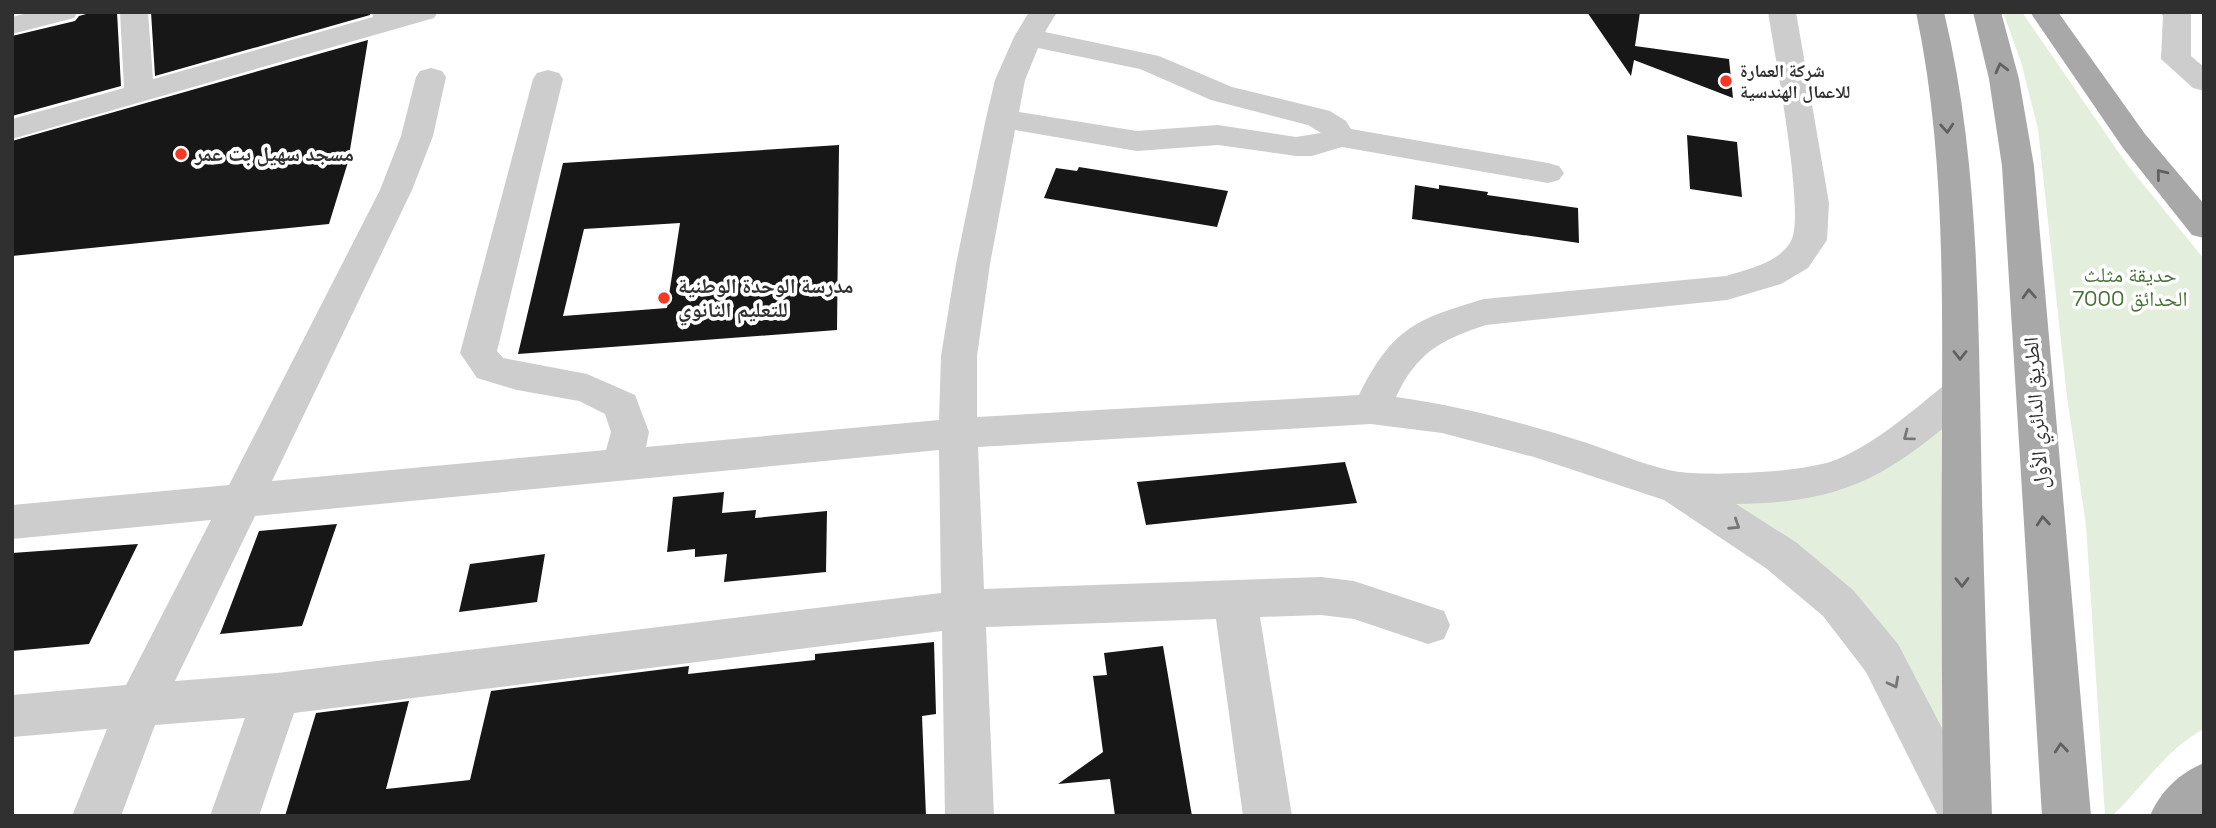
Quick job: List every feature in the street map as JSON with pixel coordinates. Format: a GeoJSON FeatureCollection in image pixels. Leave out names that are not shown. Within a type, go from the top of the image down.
{"type":"FeatureCollection","features":[{"type":"Feature","properties":{"kind":"main road"},"geometry":{"type":"LineString","coordinates":[[1930,12],[1943,69],[1960,261],[1966,816]]}},
{"type":"Feature","properties":{"kind":"main road","name":"الطريق الدائري الأول"},"geometry":{"type":"LineString","coordinates":[[1987,12],[2004,79],[2018,166],[2067,816]]}},
{"type":"Feature","properties":{"kind":"main road"},"geometry":{"type":"LineString","coordinates":[[2044,12],[2134,141],[2204,227]]}},
{"type":"Feature","properties":{"kind":"main road"},"geometry":{"type":"LineString","coordinates":[[2174,816],[2204,786]]}},
{"type":"Feature","properties":{"kind":"street"},"geometry":{"type":"LineString","coordinates":[[12,26],[64,12]]}},
{"type":"Feature","properties":{"kind":"street"},"geometry":{"type":"LineString","coordinates":[[134,12],[139,93]]}},
{"type":"Feature","properties":{"kind":"street"},"geometry":{"type":"LineString","coordinates":[[12,129],[387,17],[424,12]]}},
{"type":"Feature","properties":{"kind":"street"},"geometry":{"type":"LineString","coordinates":[[1371,410],[1388,374],[1409,345],[1436,328],[1484,312],[1727,288],[1769,275],[1796,260],[1810,240],[1814,203],[1782,12]]}},
{"type":"Feature","properties":{"kind":"street"},"geometry":{"type":"LineString","coordinates":[[2174,12],[2177,15],[2176,59],[2204,82]]}},
{"type":"Feature","properties":{"kind":"street"},"geometry":{"type":"LineString","coordinates":[[970,816],[958,356],[1001,118],[1010,80],[1035,24],[1149,62],[1222,94],[1320,118],[1335,128],[1338,137]]}},
{"type":"Feature","properties":{"kind":"street"},"geometry":{"type":"LineString","coordinates":[[96,816],[140,705],[396,190],[417,136],[431,77]]}},
{"type":"Feature","properties":{"kind":"street"},"geometry":{"type":"LineString","coordinates":[[548,79],[478,353],[490,368],[517,376],[587,388],[621,405],[630,432],[623,463]]}},
{"type":"Feature","properties":{"kind":"street"},"geometry":{"type":"LineString","coordinates":[[1001,118],[1121,139],[1154,141],[1184,135],[1218,135],[1312,147],[1329,144],[1338,137],[1548,173]]}},
{"type":"Feature","properties":{"kind":"street"},"geometry":{"type":"LineString","coordinates":[[1678,488],[1771,487],[1821,481],[1864,465],[1906,439],[1960,393]]}},
{"type":"Feature","properties":{"kind":"street"},"geometry":{"type":"LineString","coordinates":[[12,522],[958,433],[1371,410],[1442,418],[1535,442],[1678,488],[1782,556],[1838,603],[1882,658],[1966,816]]}},
{"type":"Feature","properties":{"kind":"street"},"geometry":{"type":"LineString","coordinates":[[12,716],[276,694],[963,609],[1321,596],[1353,600],[1428,625]]}},
{"type":"Feature","properties":{"kind":"street"},"geometry":{"type":"LineString","coordinates":[[1235,599],[1268,816]]}},
{"type":"Feature","properties":{"kind":"street"},"geometry":{"type":"LineString","coordinates":[[234,816],[276,694]]}},
{"type":"Feature","properties":{"kind":"green space","name":"حديقة مثلث 7000 الحدائق"},"geometry":{"type":"Polygon","coordinates":[[[2003,12],[2022,12],[2126,163],[2204,259],[2204,729],[2167,757],[2112,816],[2105,816],[2086,525],[2067,397],[2038,129],[2021,62],[2003,12]]]}},
{"type":"Feature","properties":{"kind":"green space"},"geometry":{"type":"Polygon","coordinates":[[[1960,393],[1968,816],[1881,654],[1682,489],[1828,482],[1960,393]]]}},
{"type":"Feature","properties":{"kind":"building"},"geometry":{"type":"Polygon","coordinates":[[[93,12],[117,12],[121,86],[12,116],[12,36],[75,21],[79,16],[93,12]]]}},
{"type":"Feature","properties":{"kind":"building"},"geometry":{"type":"Polygon","coordinates":[[[151,12],[369,12],[370,15],[155,76],[151,12]]]}},
{"type":"Feature","properties":{"kind":"building"},"geometry":{"type":"Polygon","coordinates":[[[1587,12],[1640,12],[1635,46],[1729,59],[1733,98],[1634,60],[1631,76],[1587,12]]]}},
{"type":"Feature","properties":{"kind":"building","name":"مسجد سهيل بت عمر"},"geometry":{"type":"Polygon","coordinates":[[[368,40],[348,162],[329,224],[12,256],[12,141],[368,40]]]}},
{"type":"Feature","properties":{"kind":"building"},"geometry":{"type":"Polygon","coordinates":[[[1687,135],[1737,142],[1742,197],[1690,189],[1687,135]]]}},
{"type":"Feature","properties":{"kind":"building"},"geometry":{"type":"Polygon","coordinates":[[[839,145],[837,330],[518,354],[563,163],[839,145]],[[680,223],[584,229],[563,316],[667,308],[680,223]]]}},
{"type":"Feature","properties":{"kind":"building"},"geometry":{"type":"Polygon","coordinates":[[[1079,167],[1228,191],[1217,227],[1044,198],[1056,168],[1077,171],[1079,167]]]}},
{"type":"Feature","properties":{"kind":"building"},"geometry":{"type":"Polygon","coordinates":[[[1415,185],[1439,189],[1439,185],[1578,208],[1579,243],[1412,219],[1415,185]]]}},
{"type":"Feature","properties":{"kind":"building"},"geometry":{"type":"Polygon","coordinates":[[[1345,462],[1357,503],[1146,525],[1137,482],[1345,462]]]}},
{"type":"Feature","properties":{"kind":"building"},"geometry":{"type":"Polygon","coordinates":[[[724,492],[722,513],[756,510],[755,518],[827,511],[826,572],[724,582],[727,554],[695,557],[695,549],[667,552],[673,497],[724,492]]]}},
{"type":"Feature","properties":{"kind":"building"},"geometry":{"type":"Polygon","coordinates":[[[337,524],[302,626],[220,634],[259,531],[337,524]]]}},
{"type":"Feature","properties":{"kind":"building"},"geometry":{"type":"Polygon","coordinates":[[[138,544],[89,644],[12,651],[12,553],[138,544]]]}},
{"type":"Feature","properties":{"kind":"building"},"geometry":{"type":"Polygon","coordinates":[[[545,554],[537,602],[459,612],[470,564],[545,554]]]}},
{"type":"Feature","properties":{"kind":"building"},"geometry":{"type":"Polygon","coordinates":[[[934,642],[936,714],[922,716],[926,816],[285,816],[316,713],[409,701],[386,789],[470,780],[491,691],[689,666],[688,674],[815,660],[815,654],[934,642]]]}},
{"type":"Feature","properties":{"kind":"building"},"geometry":{"type":"Polygon","coordinates":[[[1163,646],[1192,816],[1115,816],[1110,779],[1058,784],[1103,752],[1093,676],[1107,675],[1104,653],[1163,646]]]}},
{"type":"Feature","properties":{"kind":"place","name":"شركة العمارة للاعمال الهندسية"},"geometry":{"type":"Point","coordinates":[1726,81]}},
{"type":"Feature","properties":{"kind":"place","name":"مسجد سهيل بت عمر"},"geometry":{"type":"Point","coordinates":[181,154]}},
{"type":"Feature","properties":{"kind":"place","name":"مدرسة الوحدة الوطنية للتعليم الثانوي"},"geometry":{"type":"Point","coordinates":[664,298]}}]}
